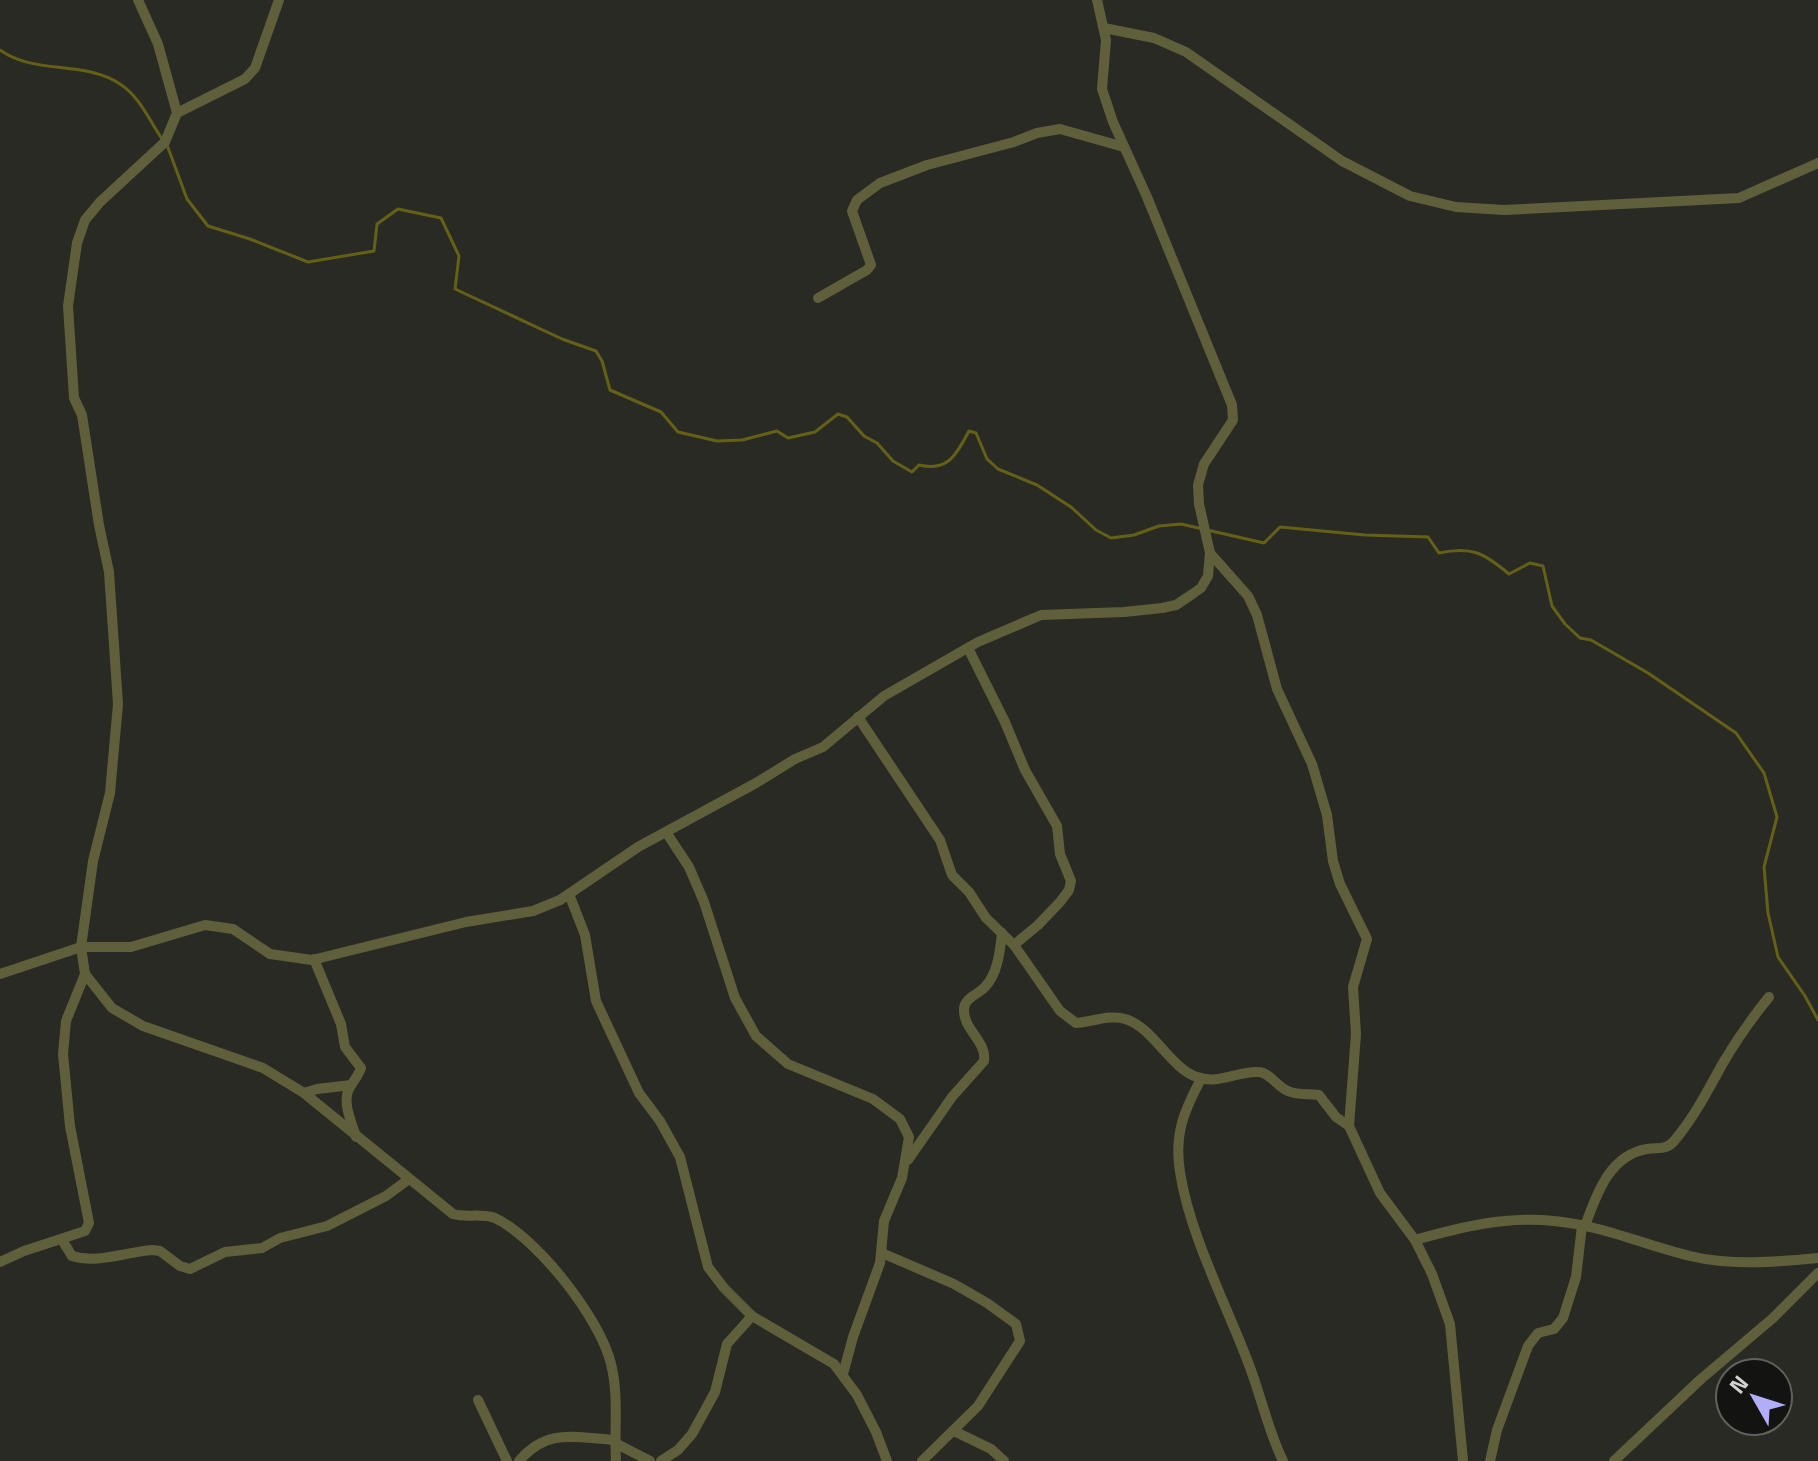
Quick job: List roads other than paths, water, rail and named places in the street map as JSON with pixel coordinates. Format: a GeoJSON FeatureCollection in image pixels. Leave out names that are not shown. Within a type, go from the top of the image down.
{"type":"FeatureCollection","features":[{"type":"Feature","properties":{"kind":"street"},"geometry":{"type":"LineString","coordinates":[[138,0],[158,44],[177,113],[165,142],[100,202],[85,220],[73,266],[68,341],[74,398],[82,415],[109,572],[118,704],[110,793],[93,861],[81,947],[85,974],[112,1008],[143,1026],[263,1068],[304,1093],[453,1214],[494,1218],[546,1257],[595,1326],[611,1362],[616,1393],[616,1461]]}},
{"type":"Feature","properties":{"kind":"street"},"geometry":{"type":"LineString","coordinates":[[177,113],[245,79],[255,68],[279,0]]}},
{"type":"Feature","properties":{"kind":"street"},"geometry":{"type":"LineString","coordinates":[[0,974],[81,947],[131,947],[205,925],[233,929],[270,954],[314,959],[466,922],[533,911],[569,894],[638,847],[795,759],[823,747],[884,696],[968,648],[1041,615],[1124,612],[1176,605],[1201,588],[1208,576],[1210,553],[1198,485],[1204,464],[1233,420],[1232,405],[1102,89],[1106,40],[1097,0]]}},
{"type":"Feature","properties":{"kind":"street"},"geometry":{"type":"LineString","coordinates":[[1104,28],[1154,38],[1186,52],[1342,161],[1410,196],[1456,207],[1504,210],[1739,198],[1818,163]]}},
{"type":"Feature","properties":{"kind":"street"},"geometry":{"type":"LineString","coordinates":[[818,298],[871,265],[852,211],[857,200],[880,183],[927,165],[1060,129],[1124,147]]}},
{"type":"Feature","properties":{"kind":"street"},"geometry":{"type":"LineString","coordinates":[[1210,553],[1248,596],[1257,615],[1277,689],[1312,764],[1327,815],[1333,861],[1340,884],[1367,939],[1353,987],[1356,1034],[1349,1126],[1380,1193],[1415,1240],[1432,1274],[1450,1324],[1463,1461]]}},
{"type":"Feature","properties":{"kind":"street"},"geometry":{"type":"LineString","coordinates":[[968,648],[1025,770],[1057,826],[1060,854],[1071,881],[1069,890],[1060,902],[1014,945]]}},
{"type":"Feature","properties":{"kind":"street"},"geometry":{"type":"LineString","coordinates":[[858,717],[940,840],[952,875],[969,892],[986,918],[1014,945],[1060,1011],[1076,1023],[1104,1018],[1125,1019],[1139,1027],[1179,1066],[1201,1079],[1258,1072],[1266,1074],[1287,1091],[1319,1095],[1336,1117],[1349,1126]]}},
{"type":"Feature","properties":{"kind":"street"},"geometry":{"type":"LineString","coordinates":[[666,832],[689,867],[704,902],[735,998],[756,1036],[788,1064],[873,1099],[900,1119],[909,1137],[905,1164],[884,1221],[882,1253],[843,1374]]}},
{"type":"Feature","properties":{"kind":"street"},"geometry":{"type":"LineString","coordinates":[[569,894],[585,935],[596,1001],[639,1093],[660,1121],[680,1157],[708,1267],[752,1316],[834,1364],[843,1374],[876,1432],[887,1461]]}},
{"type":"Feature","properties":{"kind":"street"},"geometry":{"type":"LineString","coordinates":[[905,1164],[952,1097],[984,1061],[983,1048],[968,1027],[964,1010],[966,1002],[986,986],[993,975],[1002,933]]}},
{"type":"Feature","properties":{"kind":"street"},"geometry":{"type":"LineString","coordinates":[[314,959],[341,1024],[345,1047],[361,1068],[347,1093],[346,1105],[356,1137]]}},
{"type":"Feature","properties":{"kind":"street"},"geometry":{"type":"LineString","coordinates":[[0,1262],[85,1231],[89,1223],[70,1126],[63,1054],[66,1021],[85,974]]}},
{"type":"Feature","properties":{"kind":"street"},"geometry":{"type":"LineString","coordinates":[[1490,1461],[1528,1346],[1538,1333],[1554,1329],[1563,1318],[1576,1277],[1583,1226],[1598,1192],[1617,1164],[1647,1149],[1668,1147],[1674,1142],[1699,1109],[1745,1027],[1769,997]]}},
{"type":"Feature","properties":{"kind":"street"},"geometry":{"type":"LineString","coordinates":[[1201,1079],[1182,1114],[1180,1171],[1196,1230],[1283,1461]]}},
{"type":"Feature","properties":{"kind":"street"},"geometry":{"type":"LineString","coordinates":[[304,1093],[351,1085]]}},
{"type":"Feature","properties":{"kind":"street"},"geometry":{"type":"LineString","coordinates":[[62,1240],[72,1256],[79,1258],[152,1250],[160,1251],[180,1266],[190,1269],[225,1252],[262,1248],[280,1238],[327,1226],[396,1190],[409,1179]]}},
{"type":"Feature","properties":{"kind":"street"},"geometry":{"type":"LineString","coordinates":[[1415,1240],[1476,1223],[1553,1221],[1583,1226],[1693,1257],[1736,1262],[1818,1258]]}},
{"type":"Feature","properties":{"kind":"street"},"geometry":{"type":"LineString","coordinates":[[882,1253],[954,1284],[1011,1319],[1020,1332],[1020,1341],[978,1406],[922,1461]]}},
{"type":"Feature","properties":{"kind":"street"},"geometry":{"type":"LineString","coordinates":[[1614,1461],[1701,1379],[1773,1318],[1818,1273]]}},
{"type":"Feature","properties":{"kind":"street"},"geometry":{"type":"LineString","coordinates":[[661,1461],[692,1434],[715,1392],[727,1344],[752,1316]]}},
{"type":"Feature","properties":{"kind":"street"},"geometry":{"type":"LineString","coordinates":[[478,1400],[507,1461]]}},
{"type":"Feature","properties":{"kind":"street"},"geometry":{"type":"LineString","coordinates":[[954,1431],[991,1449],[1004,1461]]}},
{"type":"Feature","properties":{"kind":"street"},"geometry":{"type":"LineString","coordinates":[[519,1461],[530,1449],[556,1436],[615,1441],[650,1461]]}},
{"type":"Feature","properties":{"kind":"waterway"},"geometry":{"type":"LineString","coordinates":[[0,50],[13,58],[91,72],[120,84],[139,102],[162,139]]}},
{"type":"Feature","properties":{"kind":"waterway"},"geometry":{"type":"LineString","coordinates":[[167,145],[187,199],[208,226],[308,262],[374,251],[377,224],[398,209],[441,218],[459,256],[455,289],[562,339],[596,351],[610,390],[661,412],[678,432],[717,441],[742,440],[777,431],[788,438],[815,432],[838,414],[847,417],[893,461],[912,472],[919,465],[937,466],[950,460],[969,431],[976,433],[987,459],[998,469],[1037,485],[1111,538],[1181,524],[1264,543],[1280,527],[1428,537],[1439,553],[1460,550],[1477,553],[1509,574],[1530,563],[1543,566],[1552,606],[1565,624],[1580,638],[1591,640],[1648,673],[1736,733],[1764,773],[1777,817],[1764,867],[1768,913],[1778,957],[1818,1020]]}}]}
